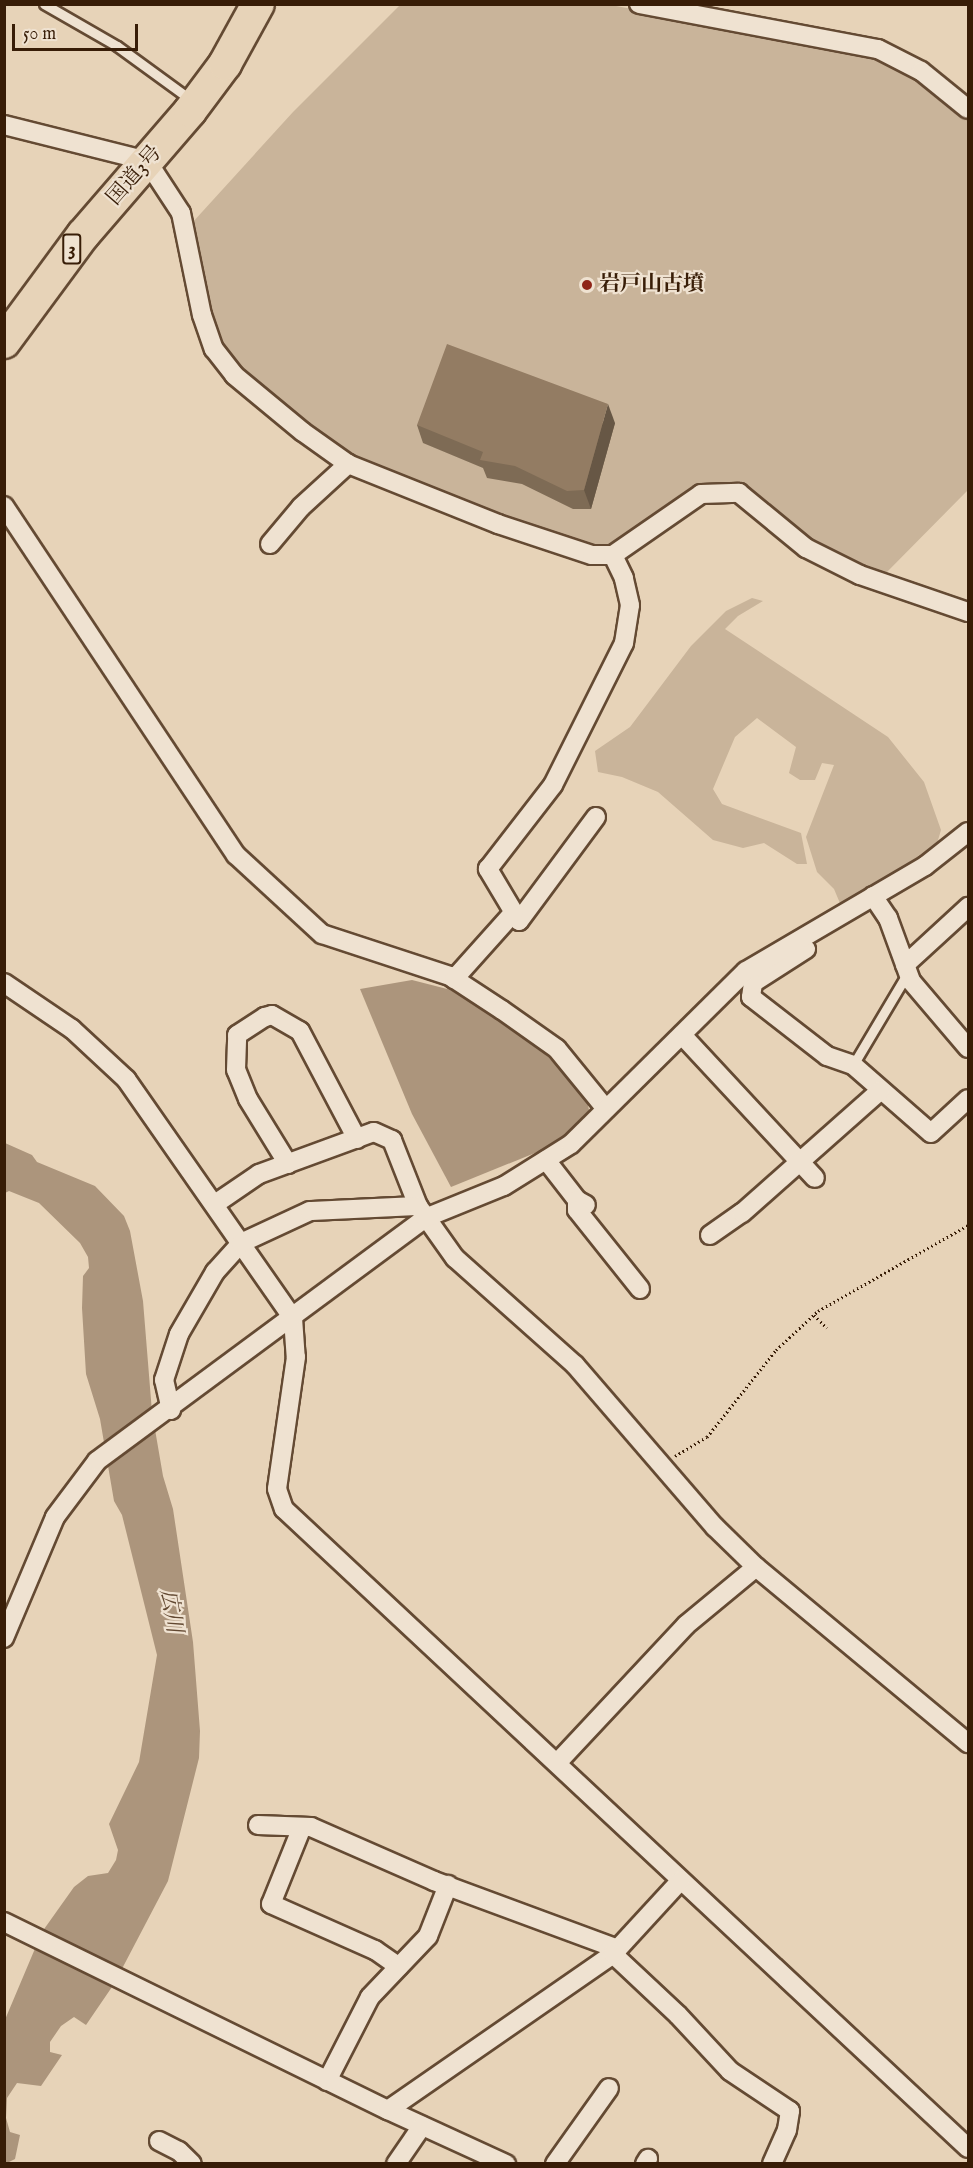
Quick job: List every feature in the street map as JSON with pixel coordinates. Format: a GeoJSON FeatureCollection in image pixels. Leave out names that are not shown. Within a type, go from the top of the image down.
{"type":"FeatureCollection","features":[{"type":"Feature","properties":{"kind":"highway","name":"国道3号"},"geometry":{"type":"LineString","coordinates":[[6,336],[83,235],[147,161],[225,64],[258,4]]}},
{"type":"Feature","properties":{"kind":"street"},"geometry":{"type":"LineString","coordinates":[[639,4],[878,49],[921,71],[969,109]]}},
{"type":"Feature","properties":{"kind":"street"},"geometry":{"type":"LineString","coordinates":[[4,125],[147,161],[181,213],[202,315],[214,349],[234,375],[303,432],[348,464],[546,542],[592,555],[613,555],[701,494],[724,490],[739,493],[815,552],[860,575],[969,612]]}},
{"type":"Feature","properties":{"kind":"street"},"geometry":{"type":"LineString","coordinates":[[270,544],[301,507],[348,464]]}},
{"type":"Feature","properties":{"kind":"street"},"geometry":{"type":"LineString","coordinates":[[4,506],[236,855],[322,934],[338,942],[400,957],[454,979],[557,1049],[606,1109]]}},
{"type":"Feature","properties":{"kind":"street"},"geometry":{"type":"LineString","coordinates":[[596,817],[519,921],[488,869],[553,785],[624,643],[630,605],[624,578],[613,555]]}},
{"type":"Feature","properties":{"kind":"street"},"geometry":{"type":"LineString","coordinates":[[167,1413],[164,1380],[178,1334],[215,1272],[242,1243],[310,1211],[421,1212],[504,1186],[572,1144],[746,971],[925,866],[969,832]]}},
{"type":"Feature","properties":{"kind":"street"},"geometry":{"type":"LineString","coordinates":[[873,896],[888,918],[911,981],[969,1048]]}},
{"type":"Feature","properties":{"kind":"street"},"geometry":{"type":"LineString","coordinates":[[907,969],[969,907]]}},
{"type":"Feature","properties":{"kind":"street"},"geometry":{"type":"LineString","coordinates":[[454,979],[514,912]]}},
{"type":"Feature","properties":{"kind":"street"},"geometry":{"type":"LineString","coordinates":[[842,914],[848,922],[753,983],[751,997],[827,1056],[853,1065],[880,1091],[931,1133],[969,1099]]}},
{"type":"Feature","properties":{"kind":"street"},"geometry":{"type":"LineString","coordinates":[[4,983],[72,1029],[126,1079],[292,1318],[295,1366],[277,1488],[284,1509],[969,2148]]}},
{"type":"Feature","properties":{"kind":"street"},"geometry":{"type":"LineString","coordinates":[[288,1164],[248,1099],[236,1070],[237,1035],[265,1017],[272,1015],[300,1031],[357,1139]]}},
{"type":"Feature","properties":{"kind":"street"},"geometry":{"type":"LineString","coordinates":[[682,1035],[815,1178]]}},
{"type":"Feature","properties":{"kind":"street"},"geometry":{"type":"LineString","coordinates":[[710,1235],[742,1213],[880,1091]]}},
{"type":"Feature","properties":{"kind":"street"},"geometry":{"type":"LineString","coordinates":[[215,1204],[259,1174],[374,1132],[392,1140],[421,1212],[455,1258],[576,1365],[715,1527],[756,1567],[969,1743]]}},
{"type":"Feature","properties":{"kind":"street"},"geometry":{"type":"LineString","coordinates":[[546,1160],[584,1204],[577,1210],[640,1289]]}},
{"type":"Feature","properties":{"kind":"street"},"geometry":{"type":"LineString","coordinates":[[4,1638],[55,1517],[98,1461],[167,1413],[292,1318],[421,1212]]}},
{"type":"Feature","properties":{"kind":"street"},"geometry":{"type":"LineString","coordinates":[[557,1763],[686,1625],[756,1567]]}},
{"type":"Feature","properties":{"kind":"street"},"geometry":{"type":"LineString","coordinates":[[258,1825],[302,1827],[616,1951],[730,2072],[790,2111],[787,2130],[772,2163]]}},
{"type":"Feature","properties":{"kind":"street"},"geometry":{"type":"LineString","coordinates":[[302,1827],[271,1904],[375,1950],[399,1967]]}},
{"type":"Feature","properties":{"kind":"street"},"geometry":{"type":"LineString","coordinates":[[388,2110],[616,1951],[681,1880]]}},
{"type":"Feature","properties":{"kind":"street"},"geometry":{"type":"LineString","coordinates":[[327,2081],[370,1997],[428,1936],[448,1885]]}},
{"type":"Feature","properties":{"kind":"street"},"geometry":{"type":"LineString","coordinates":[[4,1922],[327,2081],[506,2163]]}},
{"type":"Feature","properties":{"kind":"street"},"geometry":{"type":"LineString","coordinates":[[555,2163],[609,2088]]}},
{"type":"Feature","properties":{"kind":"street"},"geometry":{"type":"LineString","coordinates":[[396,2163],[422,2126]]}},
{"type":"Feature","properties":{"kind":"street"},"geometry":{"type":"LineString","coordinates":[[159,2141],[179,2151],[192,2163]]}},
{"type":"Feature","properties":{"kind":"lane"},"geometry":{"type":"LineString","coordinates":[[44,4],[117,46],[195,103]]}},
{"type":"Feature","properties":{"kind":"lane"},"geometry":{"type":"LineString","coordinates":[[853,1065],[907,969]]}},
{"type":"Feature","properties":{"kind":"path"},"geometry":{"type":"LineString","coordinates":[[661,1465],[707,1437],[776,1350],[813,1315],[969,1225]]}},
{"type":"Feature","properties":{"kind":"path"},"geometry":{"type":"LineString","coordinates":[[813,1315],[827,1328]]}},
{"type":"Feature","properties":{"kind":"shaded area","name":"岩戸山古墳"},"geometry":{"type":"Polygon","coordinates":[[[400,5],[611,5],[881,57],[922,79],[968,114],[968,490],[885,574],[823,550],[750,489],[734,483],[699,487],[613,546],[596,549],[528,530],[355,455],[320,435],[232,361],[220,340],[209,303],[192,223],[293,112],[400,5]]]}},
{"type":"Feature","properties":{"kind":"shaded area"},"geometry":{"type":"Polygon","coordinates":[[[752,598],[763,601],[738,616],[725,629],[888,737],[924,782],[941,830],[936,847],[919,861],[842,908],[834,889],[817,872],[806,837],[834,765],[822,763],[815,780],[800,780],[789,773],[796,747],[757,718],[735,737],[713,789],[722,804],[801,833],[807,864],[797,864],[764,843],[743,848],[713,840],[658,792],[622,777],[598,772],[595,751],[630,727],[691,646],[726,611],[752,598]]]}},
{"type":"Feature","properties":{"kind":"water"},"geometry":{"type":"Polygon","coordinates":[[[412,980],[455,991],[507,1023],[544,1053],[586,1096],[589,1110],[557,1144],[451,1187],[412,1114],[360,989],[412,980]]]}},
{"type":"Feature","properties":{"kind":"water","name":"広川"},"geometry":{"type":"Polygon","coordinates":[[[5,1143],[32,1155],[37,1162],[95,1186],[124,1216],[130,1231],[143,1301],[152,1412],[163,1476],[173,1509],[193,1642],[200,1731],[199,1758],[168,1881],[114,1984],[86,2025],[74,2017],[61,2026],[50,2042],[50,2052],[62,2055],[41,2086],[17,2083],[7,2098],[6,2118],[10,2132],[20,2135],[15,2159],[5,2164],[4,2022],[42,1932],[74,1887],[88,1876],[108,1873],[116,1860],[118,1850],[109,1824],[139,1762],[157,1655],[122,1515],[114,1501],[100,1419],[86,1374],[82,1308],[83,1276],[89,1268],[88,1257],[80,1243],[39,1203],[9,1191],[5,1193],[5,1143]]]}},
{"type":"Feature","properties":{"kind":"building"},"geometry":{"type":"Polygon","coordinates":[[[447,344],[608,404],[584,490],[567,491],[515,466],[480,460],[483,452],[417,425],[447,344]]]}},
{"type":"Feature","properties":{"kind":"place","name":"岩戸山古墳"},"geometry":{"type":"Point","coordinates":[587,285]}}]}
